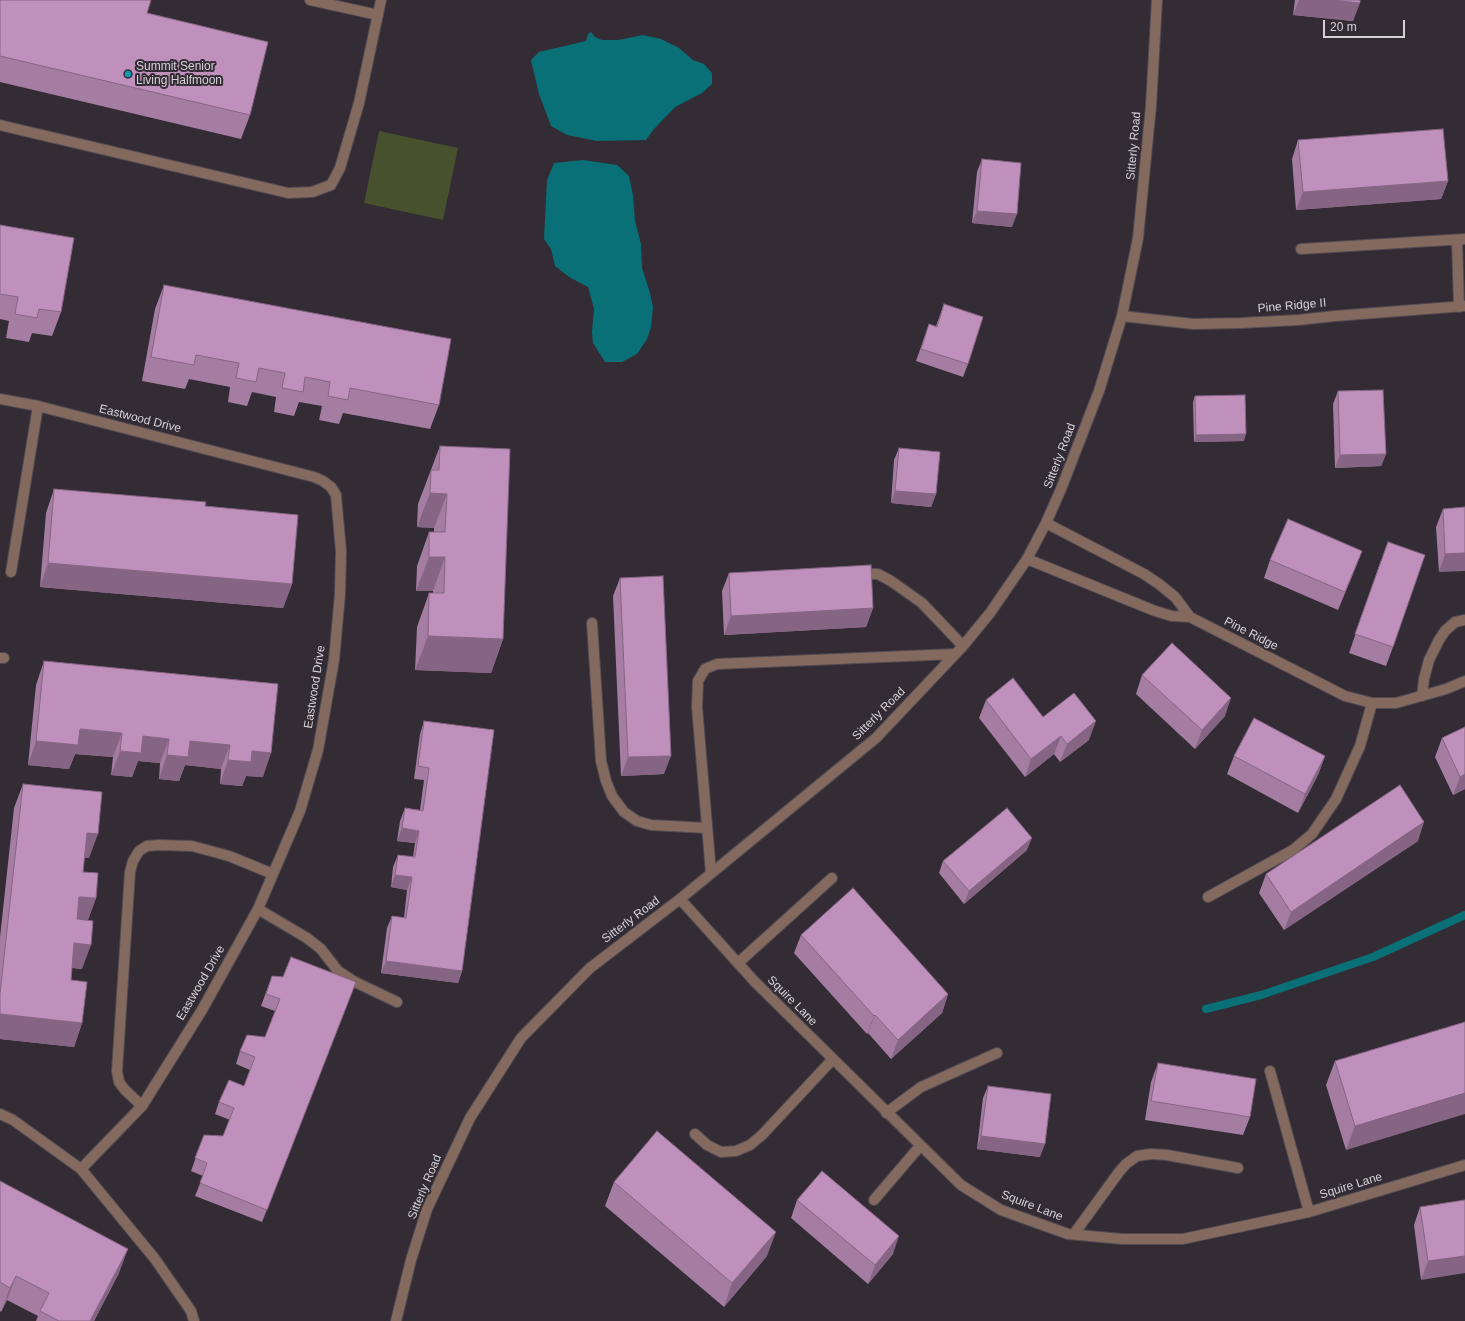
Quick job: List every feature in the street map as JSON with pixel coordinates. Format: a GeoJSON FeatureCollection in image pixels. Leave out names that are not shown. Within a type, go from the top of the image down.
{"type":"FeatureCollection","features":[{"type":"Feature","properties":{"kind":"street"},"geometry":{"type":"LineString","coordinates":[[310,0],[378,15]]}},
{"type":"Feature","properties":{"kind":"street"},"geometry":{"type":"LineString","coordinates":[[0,125],[288,193],[312,192],[331,185],[340,168],[360,103],[381,0]]}},
{"type":"Feature","properties":{"kind":"street","name":"Sitterly Road"},"geometry":{"type":"LineString","coordinates":[[396,1321],[411,1260],[427,1209],[470,1118],[521,1038],[590,968],[680,899],[876,738],[963,646],[990,613],[1027,559],[1061,490],[1099,391],[1122,316],[1138,238],[1152,91],[1157,0]]}},
{"type":"Feature","properties":{"kind":"street"},"geometry":{"type":"LineString","coordinates":[[1301,249],[1461,239],[1462,306]]}},
{"type":"Feature","properties":{"kind":"street","name":"Pine Ridge II"},"geometry":{"type":"LineString","coordinates":[[1122,316],[1192,324],[1241,323],[1298,320],[1462,306]]}},
{"type":"Feature","properties":{"kind":"street","name":"Eastwood Drive"},"geometry":{"type":"LineString","coordinates":[[0,399],[38,406],[314,477],[331,487],[336,495],[341,551],[340,594],[334,660],[318,750],[300,811],[258,909],[202,1010],[142,1106],[81,1169]]}},
{"type":"Feature","properties":{"kind":"street"},"geometry":{"type":"LineString","coordinates":[[11,572],[38,406]]}},
{"type":"Feature","properties":{"kind":"street"},"geometry":{"type":"LineString","coordinates":[[1046,523],[1144,574],[1174,597],[1190,617]]}},
{"type":"Feature","properties":{"kind":"street","name":"Pine Ridge"},"geometry":{"type":"LineString","coordinates":[[1027,559],[1155,611],[1172,616],[1190,617],[1345,696],[1372,703],[1396,703],[1446,689],[1465,681]]}},
{"type":"Feature","properties":{"kind":"street"},"geometry":{"type":"LineString","coordinates":[[844,574],[878,574],[891,581],[922,603],[963,646]]}},
{"type":"Feature","properties":{"kind":"street"},"geometry":{"type":"LineString","coordinates":[[1422,696],[1424,679],[1429,660],[1439,640],[1445,631],[1455,622],[1465,620]]}},
{"type":"Feature","properties":{"kind":"street"},"geometry":{"type":"LineString","coordinates":[[592,623],[601,761],[606,781],[612,796],[624,812],[637,821],[651,825],[707,828]]}},
{"type":"Feature","properties":{"kind":"street"},"geometry":{"type":"LineString","coordinates":[[711,873],[697,707],[698,681],[705,669],[717,664],[955,654]]}},
{"type":"Feature","properties":{"kind":"street"},"geometry":{"type":"LineString","coordinates":[[1208,897],[1293,850],[1312,834],[1336,799],[1360,746],[1372,703]]}},
{"type":"Feature","properties":{"kind":"street"},"geometry":{"type":"LineString","coordinates":[[142,1106],[125,1090],[119,1082],[117,1070],[130,872],[133,861],[139,851],[147,846],[192,846],[229,856],[273,874]]}},
{"type":"Feature","properties":{"kind":"street"},"geometry":{"type":"LineString","coordinates":[[738,963],[832,878]]}},
{"type":"Feature","properties":{"kind":"street","name":"Squire Lane"},"geometry":{"type":"LineString","coordinates":[[680,899],[755,982],[886,1113],[961,1185],[1001,1210],[1068,1234],[1122,1239],[1183,1239],[1309,1212],[1465,1165]]}},
{"type":"Feature","properties":{"kind":"street"},"geometry":{"type":"LineString","coordinates":[[258,909],[321,949],[338,972],[396,1002]]}},
{"type":"Feature","properties":{"kind":"street"},"geometry":{"type":"LineString","coordinates":[[886,1113],[921,1086],[996,1053]]}},
{"type":"Feature","properties":{"kind":"street"},"geometry":{"type":"LineString","coordinates":[[695,1134],[707,1145],[721,1152],[736,1151],[750,1145],[762,1135],[833,1059]]}},
{"type":"Feature","properties":{"kind":"street"},"geometry":{"type":"LineString","coordinates":[[1270,1072],[1309,1212]]}},
{"type":"Feature","properties":{"kind":"street"},"geometry":{"type":"LineString","coordinates":[[0,1114],[13,1120],[81,1169],[155,1259],[191,1311],[194,1321]]}},
{"type":"Feature","properties":{"kind":"street"},"geometry":{"type":"LineString","coordinates":[[874,1200],[920,1146]]}},
{"type":"Feature","properties":{"kind":"street"},"geometry":{"type":"LineString","coordinates":[[1074,1234],[1119,1172],[1126,1164],[1137,1156],[1151,1154],[1167,1155],[1238,1168]]}},
{"type":"Feature","properties":{"kind":"green space"},"geometry":{"type":"Polygon","coordinates":[[[379,131],[458,148],[443,220],[364,203],[379,131]]]}},
{"type":"Feature","properties":{"kind":"water"},"geometry":{"type":"Polygon","coordinates":[[[591,32],[595,37],[602,40],[618,40],[643,35],[661,39],[679,48],[693,60],[704,64],[712,73],[712,84],[702,93],[675,107],[654,129],[646,140],[597,141],[567,135],[551,126],[539,94],[531,60],[539,52],[586,41],[588,34],[591,32]]]}},
{"type":"Feature","properties":{"kind":"water"},"geometry":{"type":"Polygon","coordinates":[[[583,160],[617,165],[629,176],[633,195],[635,221],[641,244],[642,268],[653,307],[651,327],[647,339],[637,354],[622,362],[605,362],[593,343],[592,332],[594,309],[588,287],[569,277],[555,266],[551,249],[544,239],[547,180],[554,163],[583,160]]]}},
{"type":"Feature","properties":{"kind":"building","name":"Summit Senior Living Halfmoon"},"geometry":{"type":"Polygon","coordinates":[[[0,0],[151,0],[147,13],[268,42],[250,115],[0,56],[0,0]]]}},
{"type":"Feature","properties":{"kind":"building"},"geometry":{"type":"Polygon","coordinates":[[[1332,0],[1360,0],[1360,3],[1332,0]]]}},
{"type":"Feature","properties":{"kind":"building"},"geometry":{"type":"Polygon","coordinates":[[[1443,129],[1448,181],[1303,192],[1298,140],[1443,129]]]}},
{"type":"Feature","properties":{"kind":"building"},"geometry":{"type":"Polygon","coordinates":[[[982,159],[1021,163],[1017,214],[977,211],[982,159]]]}},
{"type":"Feature","properties":{"kind":"building"},"geometry":{"type":"Polygon","coordinates":[[[0,225],[74,238],[61,312],[39,309],[37,318],[15,314],[18,297],[0,294],[0,225]]]}},
{"type":"Feature","properties":{"kind":"building"},"geometry":{"type":"Polygon","coordinates":[[[164,285],[451,339],[439,405],[350,388],[348,400],[328,396],[330,382],[305,377],[303,392],[282,388],[285,373],[259,368],[256,382],[236,378],[239,363],[196,355],[194,365],[151,357],[164,285]]]}},
{"type":"Feature","properties":{"kind":"building"},"geometry":{"type":"Polygon","coordinates":[[[944,304],[983,317],[968,364],[921,349],[929,324],[937,327],[944,304]]]}},
{"type":"Feature","properties":{"kind":"building"},"geometry":{"type":"Polygon","coordinates":[[[1383,390],[1386,454],[1340,455],[1338,391],[1383,390]]]}},
{"type":"Feature","properties":{"kind":"building"},"geometry":{"type":"Polygon","coordinates":[[[1245,395],[1246,434],[1196,435],[1195,396],[1245,395]]]}},
{"type":"Feature","properties":{"kind":"building"},"geometry":{"type":"Polygon","coordinates":[[[440,446],[510,449],[503,639],[428,636],[429,593],[444,593],[445,557],[429,557],[429,532],[445,532],[447,494],[430,493],[431,470],[439,470],[440,446]]]}},
{"type":"Feature","properties":{"kind":"building"},"geometry":{"type":"Polygon","coordinates":[[[899,448],[940,452],[936,494],[895,491],[899,448]]]}},
{"type":"Feature","properties":{"kind":"building"},"geometry":{"type":"Polygon","coordinates":[[[54,489],[206,502],[205,506],[298,515],[292,584],[48,563],[54,489]]]}},
{"type":"Feature","properties":{"kind":"building"},"geometry":{"type":"Polygon","coordinates":[[[1465,507],[1465,553],[1445,554],[1443,509],[1465,507]]]}},
{"type":"Feature","properties":{"kind":"building"},"geometry":{"type":"Polygon","coordinates":[[[1288,519],[1362,551],[1345,592],[1270,560],[1288,519]]]}},
{"type":"Feature","properties":{"kind":"building"},"geometry":{"type":"Polygon","coordinates":[[[1388,542],[1425,555],[1393,647],[1355,634],[1388,542]]]}},
{"type":"Feature","properties":{"kind":"building"},"geometry":{"type":"Polygon","coordinates":[[[871,565],[873,608],[731,616],[729,573],[871,565]]]}},
{"type":"Feature","properties":{"kind":"building"},"geometry":{"type":"Polygon","coordinates":[[[663,576],[671,756],[628,757],[620,578],[663,576]]]}},
{"type":"Feature","properties":{"kind":"building"},"geometry":{"type":"Polygon","coordinates":[[[1172,643],[1231,698],[1202,730],[1142,675],[1172,643]]]}},
{"type":"Feature","properties":{"kind":"building"},"geometry":{"type":"Polygon","coordinates":[[[44,661],[278,684],[271,753],[252,751],[251,762],[228,760],[230,745],[190,741],[188,757],[167,755],[169,739],[143,736],[141,753],[120,751],[122,733],[80,729],[78,745],[36,741],[44,661]]]}},
{"type":"Feature","properties":{"kind":"building"},"geometry":{"type":"Polygon","coordinates":[[[1013,678],[1043,717],[1074,693],[1096,721],[1067,744],[1061,736],[1031,759],[986,700],[1013,678]]]}},
{"type":"Feature","properties":{"kind":"building"},"geometry":{"type":"Polygon","coordinates":[[[1254,718],[1325,756],[1305,794],[1234,756],[1254,718]]]}},
{"type":"Feature","properties":{"kind":"building"},"geometry":{"type":"Polygon","coordinates":[[[424,721],[494,730],[462,971],[386,961],[392,916],[406,918],[412,877],[395,875],[398,855],[415,857],[419,831],[402,828],[405,808],[423,811],[429,768],[418,766],[424,721]]]}},
{"type":"Feature","properties":{"kind":"building"},"geometry":{"type":"Polygon","coordinates":[[[1465,727],[1465,774],[1460,777],[1442,738],[1465,727]]]}},
{"type":"Feature","properties":{"kind":"building"},"geometry":{"type":"Polygon","coordinates":[[[23,784],[102,792],[98,834],[87,833],[83,872],[98,873],[96,898],[79,897],[77,919],[93,921],[91,945],[74,943],[71,980],[87,982],[82,1023],[0,1014],[0,994],[23,784]]]}},
{"type":"Feature","properties":{"kind":"building"},"geometry":{"type":"Polygon","coordinates":[[[1400,785],[1424,822],[1291,912],[1266,874],[1400,785]]]}},
{"type":"Feature","properties":{"kind":"building"},"geometry":{"type":"Polygon","coordinates":[[[1007,808],[1032,838],[969,891],[943,861],[1007,808]]]}},
{"type":"Feature","properties":{"kind":"building"},"geometry":{"type":"Polygon","coordinates":[[[853,888],[948,994],[898,1040],[875,1015],[874,1016],[801,935],[853,888]]]}},
{"type":"Feature","properties":{"kind":"building"},"geometry":{"type":"Polygon","coordinates":[[[291,957],[356,982],[267,1210],[200,1183],[207,1163],[195,1158],[204,1135],[223,1136],[234,1108],[219,1102],[229,1080],[244,1086],[255,1057],[240,1051],[247,1035],[265,1037],[280,999],[266,994],[272,976],[283,977],[291,957]]]}},
{"type":"Feature","properties":{"kind":"building"},"geometry":{"type":"Polygon","coordinates":[[[1465,1022],[1465,1093],[1355,1126],[1335,1061],[1465,1022]]]}},
{"type":"Feature","properties":{"kind":"building"},"geometry":{"type":"Polygon","coordinates":[[[1158,1063],[1256,1079],[1250,1117],[1151,1101],[1158,1063]]]}},
{"type":"Feature","properties":{"kind":"building"},"geometry":{"type":"Polygon","coordinates":[[[988,1086],[1051,1094],[1045,1144],[981,1136],[988,1086]]]}},
{"type":"Feature","properties":{"kind":"building"},"geometry":{"type":"Polygon","coordinates":[[[657,1131],[776,1232],[732,1283],[614,1182],[657,1131]]]}},
{"type":"Feature","properties":{"kind":"building"},"geometry":{"type":"Polygon","coordinates":[[[822,1171],[899,1236],[875,1265],[797,1200],[822,1171]]]}},
{"type":"Feature","properties":{"kind":"building"},"geometry":{"type":"Polygon","coordinates":[[[0,1181],[128,1249],[90,1321],[59,1321],[40,1311],[49,1293],[16,1276],[10,1288],[0,1282],[0,1181]]]}},
{"type":"Feature","properties":{"kind":"building"},"geometry":{"type":"Polygon","coordinates":[[[1465,1200],[1465,1256],[1428,1261],[1420,1207],[1465,1200]]]}},
{"type":"Feature","properties":{"kind":"waterway"},"geometry":{"type":"LineString","coordinates":[[1206,1009],[1261,995],[1373,957],[1465,915]]}},
{"type":"Feature","properties":{"kind":"place","name":"Summit Senior Living Halfmoon"},"geometry":{"type":"Point","coordinates":[128,74]}}]}
